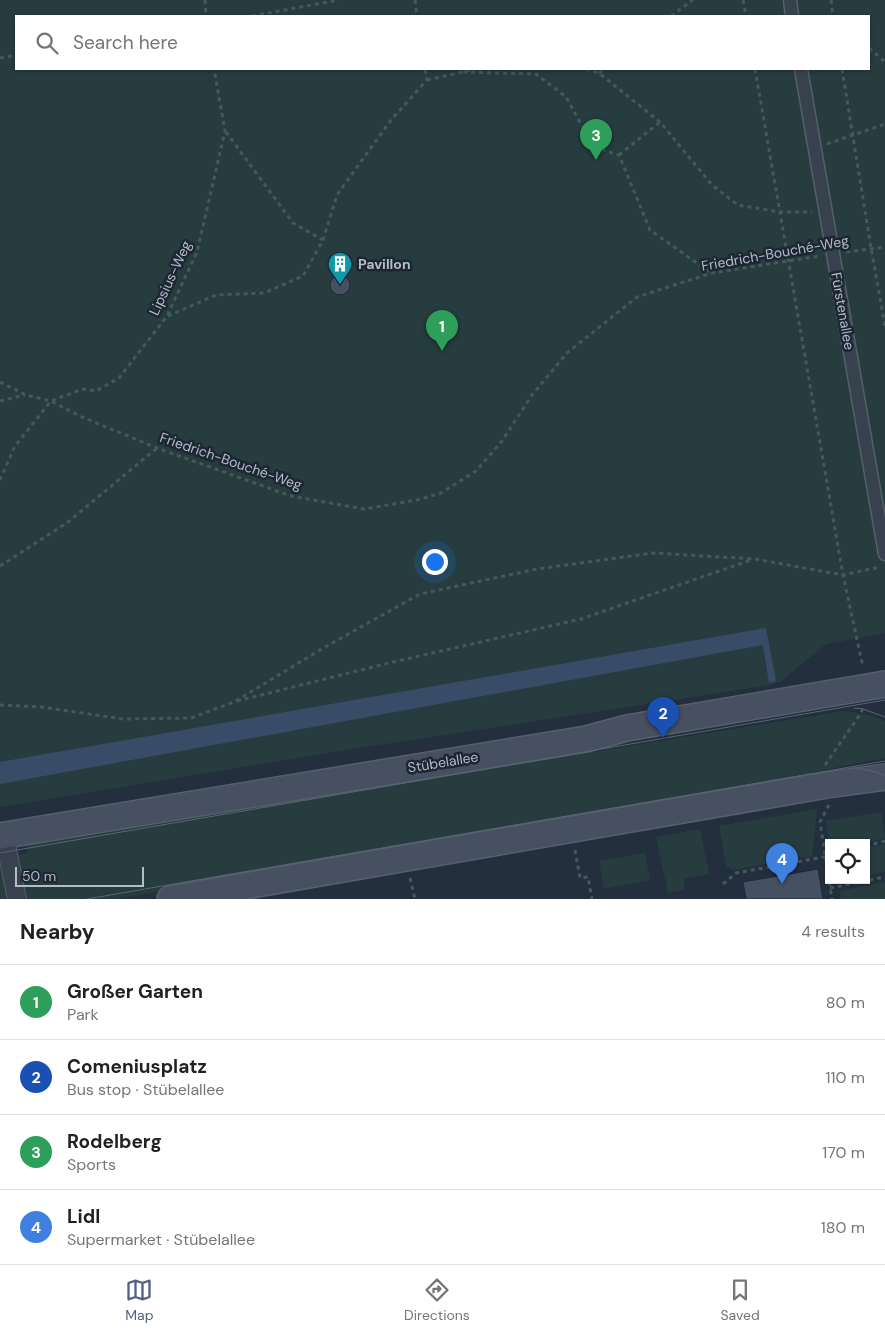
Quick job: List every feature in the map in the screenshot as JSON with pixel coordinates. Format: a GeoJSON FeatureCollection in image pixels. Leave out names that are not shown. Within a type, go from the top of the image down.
{"type":"FeatureCollection","features":[{"type":"Feature","properties":{"kind":"main road","name":"Stübelallee"},"geometry":{"type":"LineString","coordinates":[[2,836],[586,738],[875,678]]}},
{"type":"Feature","properties":{"kind":"main road"},"geometry":{"type":"LineString","coordinates":[[170,899],[798,790],[885,777]]}},
{"type":"Feature","properties":{"kind":"street"},"geometry":{"type":"LineString","coordinates":[[790,0],[792,15]]}},
{"type":"Feature","properties":{"kind":"street","name":"Fürstenallee"},"geometry":{"type":"LineString","coordinates":[[801,70],[885,554]]}},
{"type":"Feature","properties":{"kind":"street"},"geometry":{"type":"LineString","coordinates":[[2,836],[17,899]]}},
{"type":"Feature","properties":{"kind":"path"},"geometry":{"type":"LineString","coordinates":[[205,0],[206,15]]}},
{"type":"Feature","properties":{"kind":"path"},"geometry":{"type":"LineString","coordinates":[[257,15],[339,0]]}},
{"type":"Feature","properties":{"kind":"path"},"geometry":{"type":"LineString","coordinates":[[415,0],[418,15]]}},
{"type":"Feature","properties":{"kind":"path"},"geometry":{"type":"LineString","coordinates":[[672,15],[693,0]]}},
{"type":"Feature","properties":{"kind":"path"},"geometry":{"type":"LineString","coordinates":[[744,0],[746,15]]}},
{"type":"Feature","properties":{"kind":"path"},"geometry":{"type":"LineString","coordinates":[[831,0],[834,15]]}},
{"type":"Feature","properties":{"kind":"path"},"geometry":{"type":"LineString","coordinates":[[870,49],[885,62]]}},
{"type":"Feature","properties":{"kind":"path"},"geometry":{"type":"LineString","coordinates":[[0,58],[15,55]]}},
{"type":"Feature","properties":{"kind":"path","name":"Lipsius-Weg"},"geometry":{"type":"LineString","coordinates":[[51,401],[83,390],[96,391],[119,378],[167,316],[197,252],[226,131],[214,70]]}},
{"type":"Feature","properties":{"kind":"path"},"geometry":{"type":"LineString","coordinates":[[426,70],[427,80]]}},
{"type":"Feature","properties":{"kind":"path"},"geometry":{"type":"LineString","coordinates":[[167,316],[216,295],[264,293],[303,276],[323,240],[337,195],[391,120],[427,80],[472,70]]}},
{"type":"Feature","properties":{"kind":"path"},"geometry":{"type":"LineString","coordinates":[[590,70],[600,73],[660,122],[712,185],[738,205],[780,212],[826,212]]}},
{"type":"Feature","properties":{"kind":"path"},"geometry":{"type":"LineString","coordinates":[[600,73],[604,70]]}},
{"type":"Feature","properties":{"kind":"path"},"geometry":{"type":"LineString","coordinates":[[755,70],[843,575],[875,678]]}},
{"type":"Feature","properties":{"kind":"path"},"geometry":{"type":"LineString","coordinates":[[842,70],[885,326]]}},
{"type":"Feature","properties":{"kind":"path"},"geometry":{"type":"LineString","coordinates":[[463,72],[536,74],[566,97],[594,147],[619,155],[650,230],[712,274]]}},
{"type":"Feature","properties":{"kind":"path"},"geometry":{"type":"LineString","coordinates":[[619,155],[660,122]]}},
{"type":"Feature","properties":{"kind":"path"},"geometry":{"type":"LineString","coordinates":[[815,148],[885,124]]}},
{"type":"Feature","properties":{"kind":"path"},"geometry":{"type":"LineString","coordinates":[[226,131],[293,223],[323,240]]}},
{"type":"Feature","properties":{"kind":"path","name":"Friedrich-Bouché-Weg"},"geometry":{"type":"LineString","coordinates":[[0,382],[26,394],[51,401],[82,417],[157,448],[291,496],[364,509],[417,500],[441,493],[476,471],[502,441],[532,395],[568,353],[638,297],[712,274],[833,253],[885,247]]}},
{"type":"Feature","properties":{"kind":"path"},"geometry":{"type":"LineString","coordinates":[[0,401],[26,394]]}},
{"type":"Feature","properties":{"kind":"path"},"geometry":{"type":"LineString","coordinates":[[0,480],[15,446],[51,401]]}},
{"type":"Feature","properties":{"kind":"path"},"geometry":{"type":"LineString","coordinates":[[0,566],[68,522],[157,448]]}},
{"type":"Feature","properties":{"kind":"path"},"geometry":{"type":"LineString","coordinates":[[234,702],[325,647],[420,594],[537,569],[653,553],[755,559],[843,575],[885,566]]}},
{"type":"Feature","properties":{"kind":"path"},"geometry":{"type":"LineString","coordinates":[[0,705],[41,707],[123,719],[191,718],[234,702],[389,663],[581,619],[755,559]]}},
{"type":"Feature","properties":{"kind":"path"},"geometry":{"type":"LineString","coordinates":[[825,765],[861,713],[865,703]]}},
{"type":"Feature","properties":{"kind":"path"},"geometry":{"type":"LineString","coordinates":[[825,847],[820,822],[830,803]]}},
{"type":"Feature","properties":{"kind":"path"},"geometry":{"type":"LineString","coordinates":[[870,845],[885,841]]}},
{"type":"Feature","properties":{"kind":"path"},"geometry":{"type":"LineString","coordinates":[[574,847],[580,878],[588,877],[592,899]]}},
{"type":"Feature","properties":{"kind":"path"},"geometry":{"type":"LineString","coordinates":[[724,884],[736,873],[825,857]]}},
{"type":"Feature","properties":{"kind":"path"},"geometry":{"type":"LineString","coordinates":[[410,876],[415,899]]}},
{"type":"Feature","properties":{"kind":"path"},"geometry":{"type":"LineString","coordinates":[[830,888],[885,877]]}},
{"type":"Feature","properties":{"kind":"path"},"geometry":{"type":"LineString","coordinates":[[830,884],[832,899]]}},
{"type":"Feature","properties":{"kind":"green space"},"geometry":{"type":"Polygon","coordinates":[[[0,0],[885,0],[885,633],[826,644],[780,682],[770,685],[340,751],[0,807],[0,0]]]}},
{"type":"Feature","properties":{"kind":"green space"},"geometry":{"type":"Polygon","coordinates":[[[844,711],[860,713],[885,722],[885,758],[814,772],[815,780],[116,899],[0,899],[0,858],[28,853],[26,844],[844,711]]]}},
{"type":"Feature","properties":{"kind":"green space"},"geometry":{"type":"Polygon","coordinates":[[[817,809],[812,856],[733,870],[726,866],[719,826],[817,809]]]}},
{"type":"Feature","properties":{"kind":"green space"},"geometry":{"type":"Polygon","coordinates":[[[881,812],[885,838],[870,842],[870,839],[828,839],[826,821],[881,812]]]}},
{"type":"Feature","properties":{"kind":"green space"},"geometry":{"type":"Polygon","coordinates":[[[700,829],[709,874],[683,879],[685,890],[668,893],[656,837],[700,829]]]}},
{"type":"Feature","properties":{"kind":"green space"},"geometry":{"type":"Polygon","coordinates":[[[885,844],[885,872],[870,874],[870,847],[885,844]]]}},
{"type":"Feature","properties":{"kind":"green space"},"geometry":{"type":"Polygon","coordinates":[[[645,853],[650,880],[604,889],[599,861],[645,853]]]}},
{"type":"Feature","properties":{"kind":"green space"},"geometry":{"type":"Polygon","coordinates":[[[885,882],[885,899],[841,899],[840,891],[885,882]]]}},
{"type":"Feature","properties":{"kind":"water"},"geometry":{"type":"Polygon","coordinates":[[[766,628],[776,681],[769,683],[763,645],[0,784],[0,762],[766,628]]]}},
{"type":"Feature","properties":{"kind":"building","name":"Pavillon"},"geometry":{"type":"Polygon","coordinates":[[[340,275],[347,278],[350,285],[347,292],[340,295],[333,292],[330,285],[333,278],[340,275]]]}},
{"type":"Feature","properties":{"kind":"building"},"geometry":{"type":"Polygon","coordinates":[[[818,869],[823,899],[746,899],[743,882],[818,869]]]}},
{"type":"Feature","properties":{"kind":"tram line"},"geometry":{"type":"LineString","coordinates":[[0,853],[885,700]]}},
{"type":"Feature","properties":{"kind":"tram line"},"geometry":{"type":"LineString","coordinates":[[854,708],[863,709],[885,717]]}},
{"type":"Feature","properties":{"kind":"tram line"},"geometry":{"type":"LineString","coordinates":[[87,899],[885,761]]}},
{"type":"Feature","properties":{"kind":"tram line"},"geometry":{"type":"LineString","coordinates":[[857,768],[885,776]]}},
{"type":"Feature","properties":{"kind":"place","name":"Rodelberg"},"geometry":{"type":"Point","coordinates":[596,160]}},
{"type":"Feature","properties":{"kind":"place","name":"Pavillon"},"geometry":{"type":"Point","coordinates":[340,285]}},
{"type":"Feature","properties":{"kind":"place","name":"Großer Garten"},"geometry":{"type":"Point","coordinates":[442,351]}},
{"type":"Feature","properties":{"kind":"place","name":"Comeniusplatz"},"geometry":{"type":"Point","coordinates":[663,738]}},
{"type":"Feature","properties":{"kind":"place","name":"Lidl"},"geometry":{"type":"Point","coordinates":[782,884]}}]}
